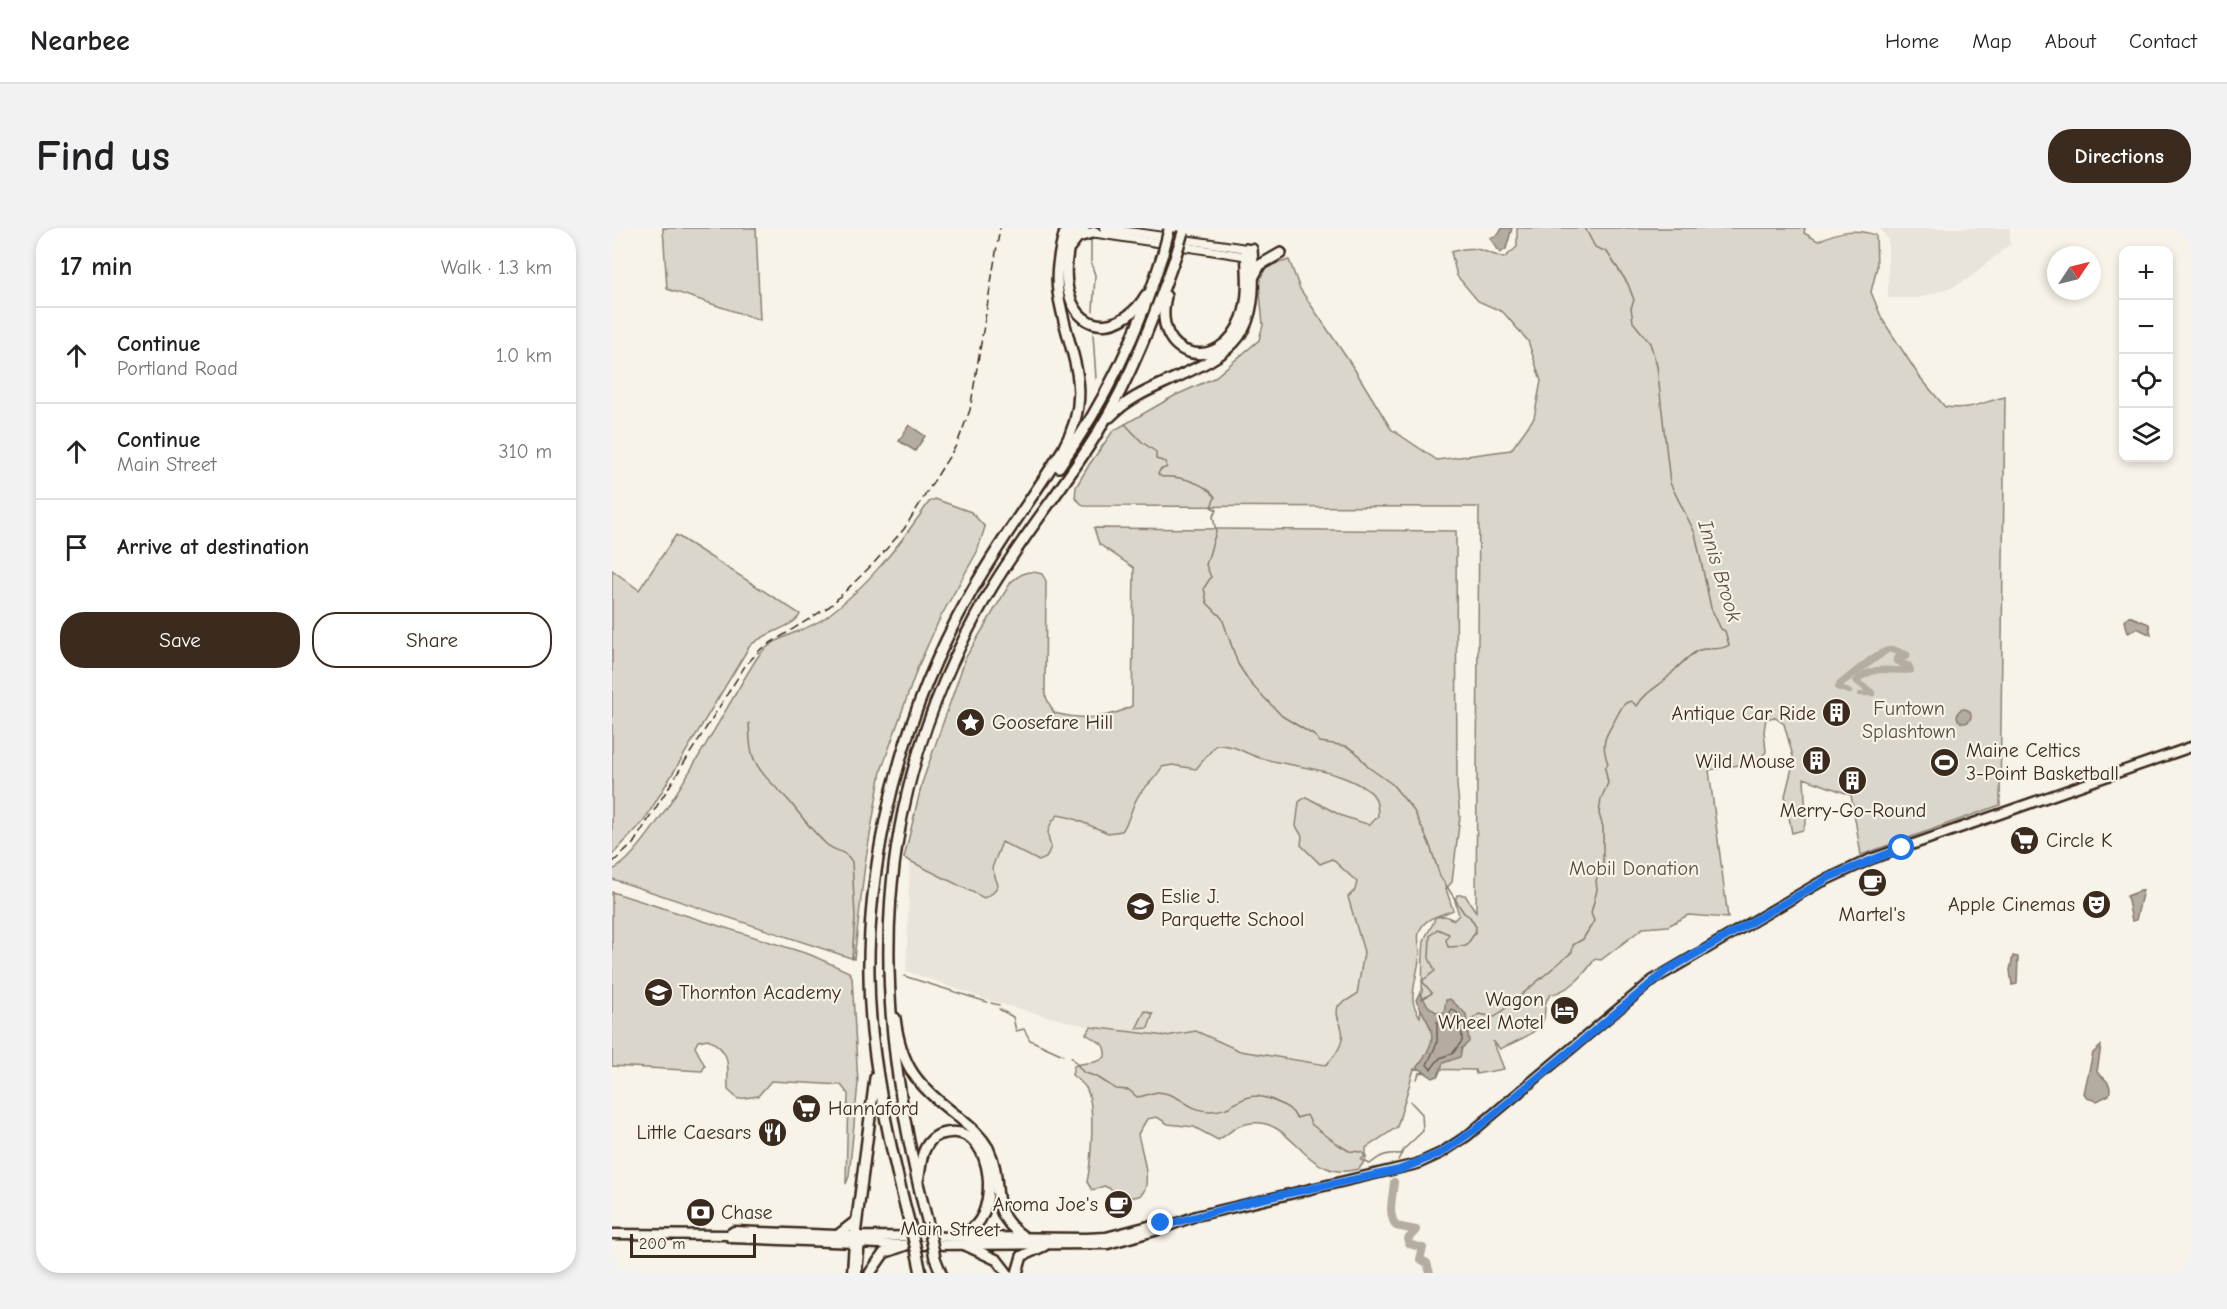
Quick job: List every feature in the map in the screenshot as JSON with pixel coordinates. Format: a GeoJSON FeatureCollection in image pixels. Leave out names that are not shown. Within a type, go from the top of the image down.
{"type":"FeatureCollection","features":[{"type":"Feature","properties":{"kind":"highway"},"geometry":{"type":"LineString","coordinates":[[1067,228],[1066,279],[1071,301],[1083,317],[1098,324],[1116,323],[1129,316],[1143,300],[1155,280]]}},
{"type":"Feature","properties":{"kind":"highway"},"geometry":{"type":"LineString","coordinates":[[921,1273],[876,1064],[870,986],[871,940],[879,861],[893,787],[913,720],[943,646],[968,597],[1064,449],[1079,408],[1078,370],[1057,284],[1067,228]]}},
{"type":"Feature","properties":{"kind":"highway"},"geometry":{"type":"LineString","coordinates":[[1014,525],[1049,481],[1096,410],[1128,348],[1155,280],[1170,229]]}},
{"type":"Feature","properties":{"kind":"highway"},"geometry":{"type":"LineString","coordinates":[[1067,255],[1071,244],[1078,237],[1100,230]]}},
{"type":"Feature","properties":{"kind":"highway"},"geometry":{"type":"LineString","coordinates":[[1183,230],[1165,298],[1164,323],[1168,336],[1179,348],[1201,354],[1220,348],[1239,324],[1246,302],[1248,251]]}},
{"type":"Feature","properties":{"kind":"highway"},"geometry":{"type":"LineString","coordinates":[[1248,251],[1253,282]]}},
{"type":"Feature","properties":{"kind":"highway"},"geometry":{"type":"LineString","coordinates":[[1098,433],[1119,409],[1136,397],[1218,358],[1229,349],[1250,318],[1253,282],[1258,267],[1281,253]]}},
{"type":"Feature","properties":{"kind":"highway"},"geometry":{"type":"LineString","coordinates":[[940,1273],[917,1182],[894,1064],[888,994],[888,947],[891,879],[898,833],[914,765],[938,693],[992,588],[1098,433],[1129,379],[1176,255]]}},
{"type":"Feature","properties":{"kind":"highway"},"geometry":{"type":"LineString","coordinates":[[888,947],[897,1031],[907,1064],[925,1090],[981,1138],[992,1160],[1001,1214],[1011,1228],[1024,1238]]}},
{"type":"Feature","properties":{"kind":"highway"},"geometry":{"type":"LineString","coordinates":[[857,1240],[856,1221],[876,1064]]}},
{"type":"Feature","properties":{"kind":"highway"},"geometry":{"type":"LineString","coordinates":[[917,1182],[925,1149],[936,1136],[948,1132],[960,1133],[971,1139],[979,1148],[988,1176],[986,1207],[973,1228],[952,1236]]}},
{"type":"Feature","properties":{"kind":"highway"},"geometry":{"type":"LineString","coordinates":[[838,1235],[856,1221]]}},
{"type":"Feature","properties":{"kind":"highway"},"geometry":{"type":"LineString","coordinates":[[870,1273],[884,1253],[906,1245]]}},
{"type":"Feature","properties":{"kind":"highway"},"geometry":{"type":"LineString","coordinates":[[965,1245],[997,1260],[1007,1273]]}},
{"type":"Feature","properties":{"kind":"highway"},"geometry":{"type":"LineString","coordinates":[[1017,1273],[1022,1256],[1044,1246]]}},
{"type":"Feature","properties":{"kind":"main road"},"geometry":{"type":"LineString","coordinates":[[1067,228],[1100,230],[1248,251]]}},
{"type":"Feature","properties":{"kind":"main road","name":"Main Street"},"geometry":{"type":"LineString","coordinates":[[728,1235],[734,1231],[838,1235],[857,1240],[906,1245],[1108,1244],[1257,1200],[1407,1167],[1447,1150],[1476,1129],[1653,980],[1830,877],[1892,851],[2191,747]]}},
{"type":"Feature","properties":{"kind":"main road","name":"Main Street"},"geometry":{"type":"LineString","coordinates":[[612,1234],[728,1235],[731,1238],[756,1241],[952,1236],[1100,1237],[1161,1223],[1170,1224]]}},
{"type":"Feature","properties":{"kind":"main road"},"geometry":{"type":"LineString","coordinates":[[852,1273],[857,1240]]}},
{"type":"Feature","properties":{"kind":"main road"},"geometry":{"type":"LineString","coordinates":[[857,1240],[857,1273]]}},
{"type":"Feature","properties":{"kind":"shaded area"},"geometry":{"type":"Polygon","coordinates":[[[1880,228],[2010,228],[2010,244],[1971,277],[1951,288],[1918,298],[1888,298],[1888,240],[1880,228]]]}},
{"type":"Feature","properties":{"kind":"shaded area","name":"Eslie J. Parquette School"},"geometry":{"type":"Polygon","coordinates":[[[1217,716],[1392,789],[1345,1068],[1077,1024],[1000,1004],[906,971],[910,862],[1217,716]]]}},
{"type":"Feature","properties":{"kind":"green space"},"geometry":{"type":"Polygon","coordinates":[[[663,228],[756,228],[760,320],[667,289],[663,228]]]}},
{"type":"Feature","properties":{"kind":"green space"},"geometry":{"type":"Polygon","coordinates":[[[1517,228],[1805,228],[1804,233],[1818,241],[1846,232],[1876,235],[1877,267],[1871,292],[1882,319],[1919,376],[1945,407],[1969,407],[2005,397],[2000,805],[1861,855],[1851,795],[1804,778],[1806,821],[1803,830],[1792,833],[1785,796],[1794,760],[1784,724],[1774,717],[1766,719],[1764,731],[1766,752],[1756,762],[1709,770],[1728,918],[1688,915],[1668,926],[1643,928],[1601,960],[1595,959],[1576,982],[1550,995],[1546,1003],[1544,1018],[1537,1029],[1500,1049],[1493,1041],[1504,1069],[1476,1074],[1475,1070],[1414,1069],[1397,1127],[1366,1148],[1366,1159],[1359,1169],[1331,1170],[1316,1163],[1280,1131],[1259,1123],[1242,1125],[1218,1140],[1194,1127],[1168,1124],[1157,1117],[1147,1119],[1138,1134],[1146,1170],[1145,1189],[1141,1195],[1127,1196],[1104,1186],[1092,1190],[1087,1182],[1092,1134],[1091,1107],[1085,1086],[1072,1075],[1074,1066],[1098,1061],[1105,1057],[1102,1045],[1086,1034],[1091,1027],[1166,1036],[1196,1031],[1240,1051],[1326,1065],[1336,1054],[1343,1035],[1337,1016],[1338,1006],[1357,994],[1364,952],[1348,897],[1355,890],[1357,882],[1332,859],[1320,864],[1301,845],[1302,836],[1296,826],[1299,802],[1306,797],[1342,816],[1370,825],[1378,816],[1378,809],[1374,796],[1357,783],[1330,773],[1260,758],[1228,746],[1216,745],[1196,769],[1172,765],[1162,767],[1138,796],[1122,831],[1108,833],[1072,818],[1058,815],[1048,830],[1051,847],[1046,858],[1039,861],[1002,842],[992,868],[998,885],[993,893],[984,898],[904,858],[922,783],[966,657],[1011,582],[1025,573],[1042,574],[1046,581],[1045,695],[1054,713],[1075,717],[1094,717],[1112,714],[1132,706],[1134,568],[1099,544],[1094,528],[1456,531],[1457,785],[1460,816],[1452,882],[1446,889],[1453,910],[1436,917],[1445,916],[1454,920],[1459,915],[1455,901],[1457,895],[1465,895],[1476,912],[1479,507],[1084,506],[1075,498],[1076,487],[1113,431],[1174,396],[1214,378],[1259,340],[1263,325],[1259,281],[1265,267],[1289,260],[1300,289],[1355,370],[1391,429],[1437,460],[1511,450],[1534,418],[1541,381],[1528,341],[1503,312],[1478,301],[1457,276],[1451,252],[1472,249],[1504,258],[1517,247],[1517,228]],[[1435,917],[1424,924],[1418,935],[1420,952],[1413,998],[1420,1017],[1424,942],[1435,917]]]}},
{"type":"Feature","properties":{"kind":"green space"},"geometry":{"type":"Polygon","coordinates":[[[935,499],[971,512],[985,527],[977,552],[940,618],[917,669],[881,771],[865,864],[854,959],[612,879],[612,870],[627,859],[646,838],[666,808],[757,658],[771,644],[826,617],[856,592],[882,564],[929,502],[935,499]]]}},
{"type":"Feature","properties":{"kind":"green space"},"geometry":{"type":"Polygon","coordinates":[[[676,535],[800,614],[792,623],[761,638],[749,647],[644,821],[612,855],[612,570],[639,590],[676,535]]]}},
{"type":"Feature","properties":{"kind":"green space"},"geometry":{"type":"Polygon","coordinates":[[[612,892],[811,955],[849,972],[852,977],[858,1083],[849,1176],[846,1184],[848,1094],[841,1085],[771,1081],[758,1096],[738,1099],[728,1090],[727,1060],[722,1049],[708,1039],[698,1041],[695,1047],[705,1066],[702,1071],[612,1066],[612,892]]]}},
{"type":"Feature","properties":{"kind":"green space"},"geometry":{"type":"Polygon","coordinates":[[[1145,1011],[1153,1014],[1148,1028],[1136,1029],[1145,1011]]]}},
{"type":"Feature","properties":{"kind":"water"},"geometry":{"type":"Polygon","coordinates":[[[1502,228],[1512,228],[1506,249],[1500,253],[1490,238],[1499,234],[1502,228]]]}},
{"type":"Feature","properties":{"kind":"water"},"geometry":{"type":"Polygon","coordinates":[[[909,425],[925,436],[915,451],[899,441],[909,425]]]}},
{"type":"Feature","properties":{"kind":"water"},"geometry":{"type":"Polygon","coordinates":[[[2129,616],[2149,624],[2151,635],[2137,628],[2128,633],[2125,621],[2129,616]]]}},
{"type":"Feature","properties":{"kind":"water"},"geometry":{"type":"Polygon","coordinates":[[[1964,709],[1969,711],[1971,716],[1969,721],[1964,723],[1959,721],[1957,716],[1959,711],[1964,709]]]}},
{"type":"Feature","properties":{"kind":"water"},"geometry":{"type":"Polygon","coordinates":[[[2143,890],[2136,920],[2132,921],[2127,896],[2143,890]]]}},
{"type":"Feature","properties":{"kind":"water"},"geometry":{"type":"Polygon","coordinates":[[[2013,956],[2018,957],[2017,984],[2012,985],[2010,970],[2013,956]]]}},
{"type":"Feature","properties":{"kind":"water"},"geometry":{"type":"Polygon","coordinates":[[[1420,992],[1435,1012],[1444,1013],[1446,1000],[1450,999],[1466,1014],[1469,1042],[1462,1048],[1460,1057],[1443,1063],[1438,1076],[1433,1078],[1417,1067],[1432,1040],[1430,1026],[1416,1000],[1420,992]]]}},
{"type":"Feature","properties":{"kind":"water"},"geometry":{"type":"Polygon","coordinates":[[[2101,1046],[2097,1072],[2107,1082],[2110,1091],[2109,1095],[2097,1101],[2087,1098],[2084,1093],[2093,1053],[2101,1046]]]}},
{"type":"Feature","properties":{"kind":"waterway","name":"Innis Brook"},"geometry":{"type":"LineString","coordinates":[[1466,1024],[1479,1014],[1495,1017],[1572,952],[1573,945],[1583,939],[1594,921],[1591,913],[1597,890],[1596,880],[1603,865],[1603,827],[1599,814],[1601,799],[1608,783],[1605,768],[1608,764],[1604,748],[1608,732],[1622,707],[1631,701],[1637,706],[1646,694],[1697,651],[1729,645],[1725,631],[1721,629],[1711,608],[1695,533],[1670,483],[1657,366],[1650,343],[1633,322],[1631,308],[1634,300],[1628,284],[1607,252],[1595,247],[1585,228]]}},
{"type":"Feature","properties":{"kind":"waterway"},"geometry":{"type":"LineString","coordinates":[[1091,240],[1091,263],[1095,275],[1093,311]]}},
{"type":"Feature","properties":{"kind":"waterway"},"geometry":{"type":"LineString","coordinates":[[1093,334],[1096,379]]}},
{"type":"Feature","properties":{"kind":"waterway"},"geometry":{"type":"LineString","coordinates":[[1125,424],[1142,442],[1156,452],[1156,459],[1166,462],[1167,467],[1160,470],[1158,474],[1162,477],[1183,479],[1198,484],[1205,487],[1215,497],[1211,507],[1217,510],[1213,516],[1216,532],[1206,565],[1211,577],[1204,588],[1207,603],[1222,618],[1238,664],[1251,684],[1282,716],[1315,736],[1320,742],[1346,746],[1355,751],[1368,767],[1392,784],[1414,811],[1429,843],[1440,876],[1476,927],[1475,933],[1466,946],[1448,947],[1446,940],[1449,934],[1437,929],[1430,936],[1429,958],[1435,971],[1422,981],[1432,993],[1422,999]]}},
{"type":"Feature","properties":{"kind":"waterway"},"geometry":{"type":"LineString","coordinates":[[1893,648],[1872,657],[1839,683],[1837,688],[1850,692],[1839,686],[1889,650],[1907,655],[1897,657],[1895,661],[1911,670],[1881,669],[1861,675],[1855,681],[1871,694],[1860,694],[1873,694],[1857,681],[1865,676],[1878,671],[1912,671],[1910,665],[1896,660],[1908,657],[1908,654],[1893,648]]}},
{"type":"Feature","properties":{"kind":"waterway"},"geometry":{"type":"LineString","coordinates":[[749,723],[751,750],[761,771],[821,839],[829,847],[847,855],[852,862],[855,917],[852,959]]}},
{"type":"Feature","properties":{"kind":"waterway"},"geometry":{"type":"LineString","coordinates":[[904,976],[987,1002]]}},
{"type":"Feature","properties":{"kind":"waterway"},"geometry":{"type":"LineString","coordinates":[[991,1003],[999,1005]]}},
{"type":"Feature","properties":{"kind":"waterway"},"geometry":{"type":"LineString","coordinates":[[999,1009],[1013,1017],[1016,1031],[1024,1029],[1030,1040],[1063,1055]]}},
{"type":"Feature","properties":{"kind":"waterway"},"geometry":{"type":"LineString","coordinates":[[1071,1057],[1083,1072],[1097,1077],[1116,1089],[1129,1090],[1137,1097],[1155,1092],[1163,1093],[1192,1107],[1210,1111],[1220,1110],[1248,1097],[1266,1098],[1287,1107],[1296,1118],[1307,1115],[1312,1125],[1349,1151],[1362,1152],[1365,1156],[1361,1160],[1370,1164],[1384,1155],[1401,1154]]}},
{"type":"Feature","properties":{"kind":"waterway"},"geometry":{"type":"LineString","coordinates":[[1417,1079],[1419,1073],[1426,1072]]}},
{"type":"Feature","properties":{"kind":"waterway"},"geometry":{"type":"LineString","coordinates":[[1398,1160],[1404,1149],[1423,1131],[1422,1114],[1410,1101]]}},
{"type":"Feature","properties":{"kind":"waterway"},"geometry":{"type":"LineString","coordinates":[[1394,1182],[1391,1210],[1393,1221],[1396,1226],[1416,1230],[1408,1239],[1409,1244],[1423,1248],[1420,1259],[1427,1263],[1430,1273]]}},
{"type":"Feature","properties":{"kind":"railway"},"geometry":{"type":"LineString","coordinates":[[612,863],[633,844],[745,666],[761,649],[830,606],[874,563],[904,529],[957,444],[970,410],[1000,228]]}},
{"type":"Feature","properties":{"kind":"place","name":"Antique Car Ride"},"geometry":{"type":"Point","coordinates":[1837,713]}},
{"type":"Feature","properties":{"kind":"place","name":"Goosefare Hill"},"geometry":{"type":"Point","coordinates":[971,722]}},
{"type":"Feature","properties":{"kind":"place","name":"Wild Mouse"},"geometry":{"type":"Point","coordinates":[1816,761]}},
{"type":"Feature","properties":{"kind":"place","name":"Maine Celtics 3-Point Basketball"},"geometry":{"type":"Point","coordinates":[1945,762]}},
{"type":"Feature","properties":{"kind":"place","name":"Merry-Go-Round"},"geometry":{"type":"Point","coordinates":[1853,780]}},
{"type":"Feature","properties":{"kind":"place","name":"Circle K"},"geometry":{"type":"Point","coordinates":[2025,840]}},
{"type":"Feature","properties":{"kind":"place","name":"Martel's"},"geometry":{"type":"Point","coordinates":[1872,883]}},
{"type":"Feature","properties":{"kind":"place","name":"Apple Cinemas"},"geometry":{"type":"Point","coordinates":[2096,904]}},
{"type":"Feature","properties":{"kind":"place","name":"Eslie J. Parquette School"},"geometry":{"type":"Point","coordinates":[1140,907]}},
{"type":"Feature","properties":{"kind":"place","name":"Thornton Academy"},"geometry":{"type":"Point","coordinates":[658,992]}},
{"type":"Feature","properties":{"kind":"place","name":"Wagon Wheel Motel"},"geometry":{"type":"Point","coordinates":[1565,1010]}},
{"type":"Feature","properties":{"kind":"place","name":"Hannaford"},"geometry":{"type":"Point","coordinates":[807,1108]}},
{"type":"Feature","properties":{"kind":"place","name":"Little Caesars"},"geometry":{"type":"Point","coordinates":[772,1132]}},
{"type":"Feature","properties":{"kind":"place","name":"Aroma Joe's"},"geometry":{"type":"Point","coordinates":[1119,1204]}},
{"type":"Feature","properties":{"kind":"place","name":"Chase"},"geometry":{"type":"Point","coordinates":[700,1212]}},
{"type":"Feature","properties":{"kind":"route"},"geometry":{"type":"LineString","coordinates":[[1161,1223],[1170,1224],[1257,1200],[1399,1170],[1434,1157],[1476,1129],[1645,986],[1666,971],[1830,877],[1902,848]]}},
{"type":"Feature","properties":{"kind":"park label","name":"Funtown Splashtown"},"geometry":{"type":"Point","coordinates":[1909,720]}},
{"type":"Feature","properties":{"kind":"park label","name":"Mobil Donation"},"geometry":{"type":"Point","coordinates":[1634,868]}}]}
